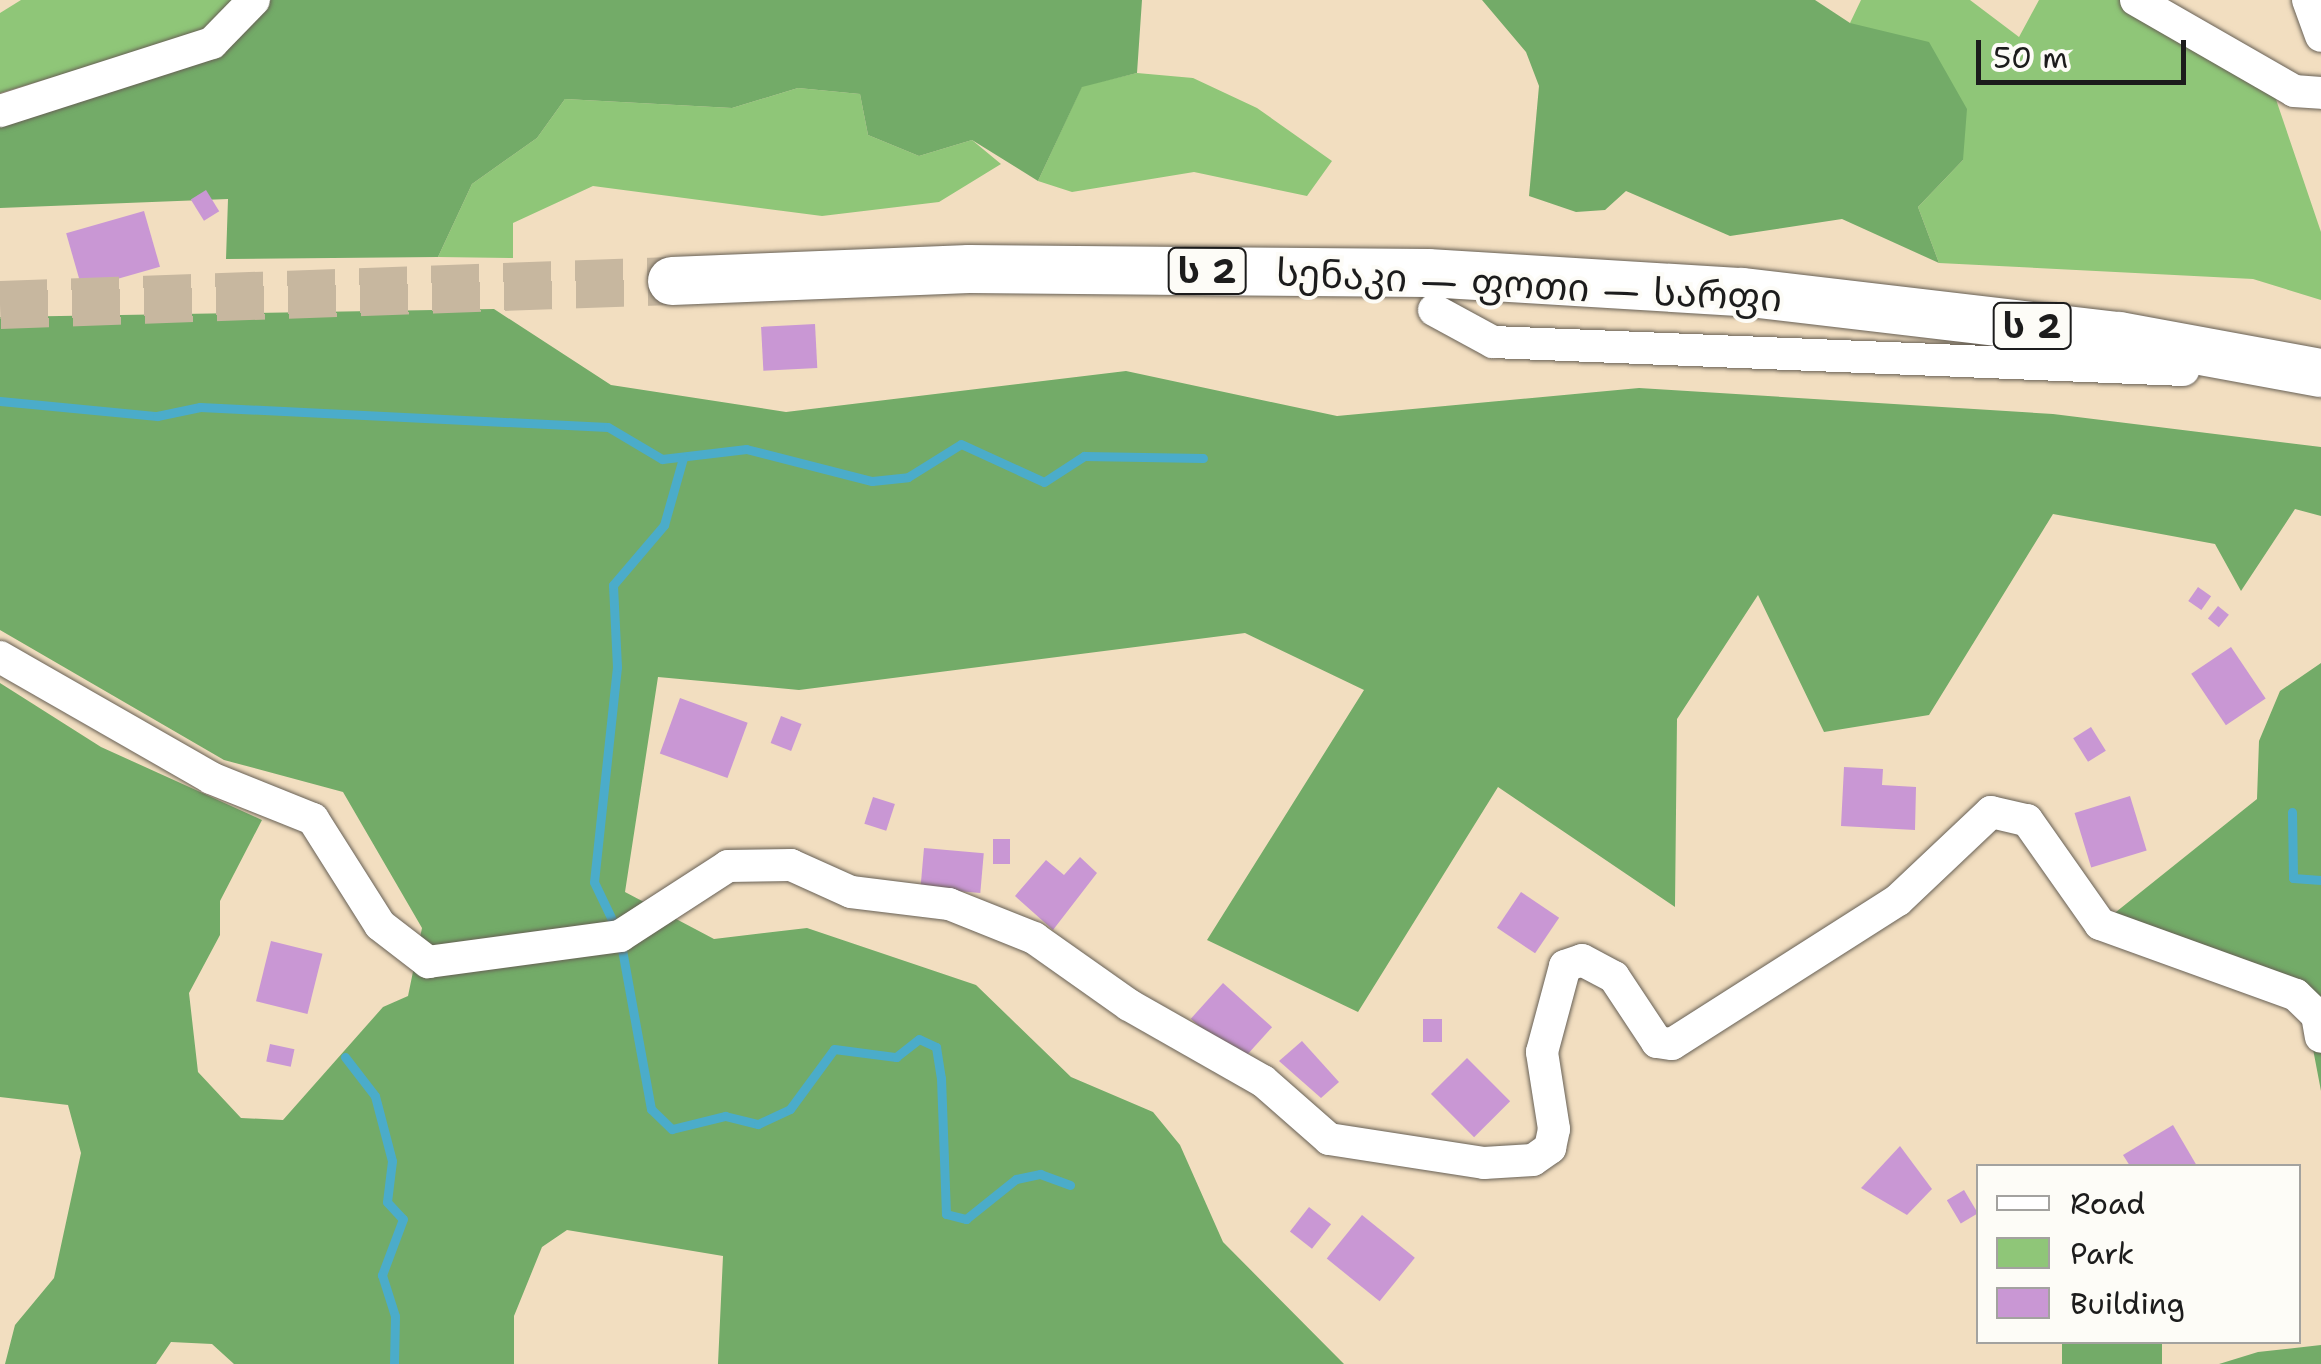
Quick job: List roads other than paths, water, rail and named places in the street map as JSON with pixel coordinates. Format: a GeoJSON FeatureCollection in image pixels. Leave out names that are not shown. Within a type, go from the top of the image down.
{"type":"FeatureCollection","features":[{"type":"Feature","properties":{"kind":"highway","name":"სენაკი — ფოთი — სარფი"},"geometry":{"type":"LineString","coordinates":[[672,281],[969,270],[1428,273],[1742,292],[2119,336],[2321,374]]}},
{"type":"Feature","properties":{"kind":"street"},"geometry":{"type":"LineString","coordinates":[[0,111],[212,43],[254,0]]}},
{"type":"Feature","properties":{"kind":"street"},"geometry":{"type":"LineString","coordinates":[[2136,0],[2294,90],[2321,93]]}},
{"type":"Feature","properties":{"kind":"street"},"geometry":{"type":"LineString","coordinates":[[2308,0],[2321,36]]}},
{"type":"Feature","properties":{"kind":"street"},"geometry":{"type":"LineString","coordinates":[[1434,310],[1492,342],[2149,364],[2321,392]]}},
{"type":"Feature","properties":{"kind":"street"},"geometry":{"type":"LineString","coordinates":[[0,658],[211,778],[313,818],[380,925],[428,962],[620,936],[728,866],[791,865],[851,892],[949,904],[1034,938],[1263,1081],[1330,1139],[1484,1163],[1532,1160],[1550,1148],[1542,1052],[1565,966],[1582,960],[1614,977],[1657,1042],[1684,1038],[1883,910],[1991,812],[2027,820],[2100,924],[2296,995],[2317,1015],[2321,1037]]}},
{"type":"Feature","properties":{"kind":"waterway"},"geometry":{"type":"LineString","coordinates":[[0,401],[157,416],[200,407],[608,427],[662,459],[746,449],[872,481],[908,477],[961,444],[1044,482],[1084,456],[1203,458]]}},
{"type":"Feature","properties":{"kind":"waterway"},"geometry":{"type":"LineString","coordinates":[[617,930],[594,882],[617,667],[613,585],[664,525],[683,458]]}},
{"type":"Feature","properties":{"kind":"waterway"},"geometry":{"type":"LineString","coordinates":[[2292,812],[2293,878],[2321,880]]}},
{"type":"Feature","properties":{"kind":"waterway"},"geometry":{"type":"LineString","coordinates":[[621,944],[651,1109],[672,1129],[725,1116],[758,1124],[790,1109],[834,1049],[896,1057],[919,1039],[936,1047],[941,1078],[946,1214],[966,1219],[1016,1179],[1040,1174],[1070,1185]]}},
{"type":"Feature","properties":{"kind":"waterway"},"geometry":{"type":"LineString","coordinates":[[345,1057],[375,1096],[392,1161],[387,1202],[403,1219],[382,1275],[395,1316],[394,1364]]}},
{"type":"Feature","properties":{"kind":"tunnel"},"geometry":{"type":"LineString","coordinates":[[0,305],[672,281]]}}]}
